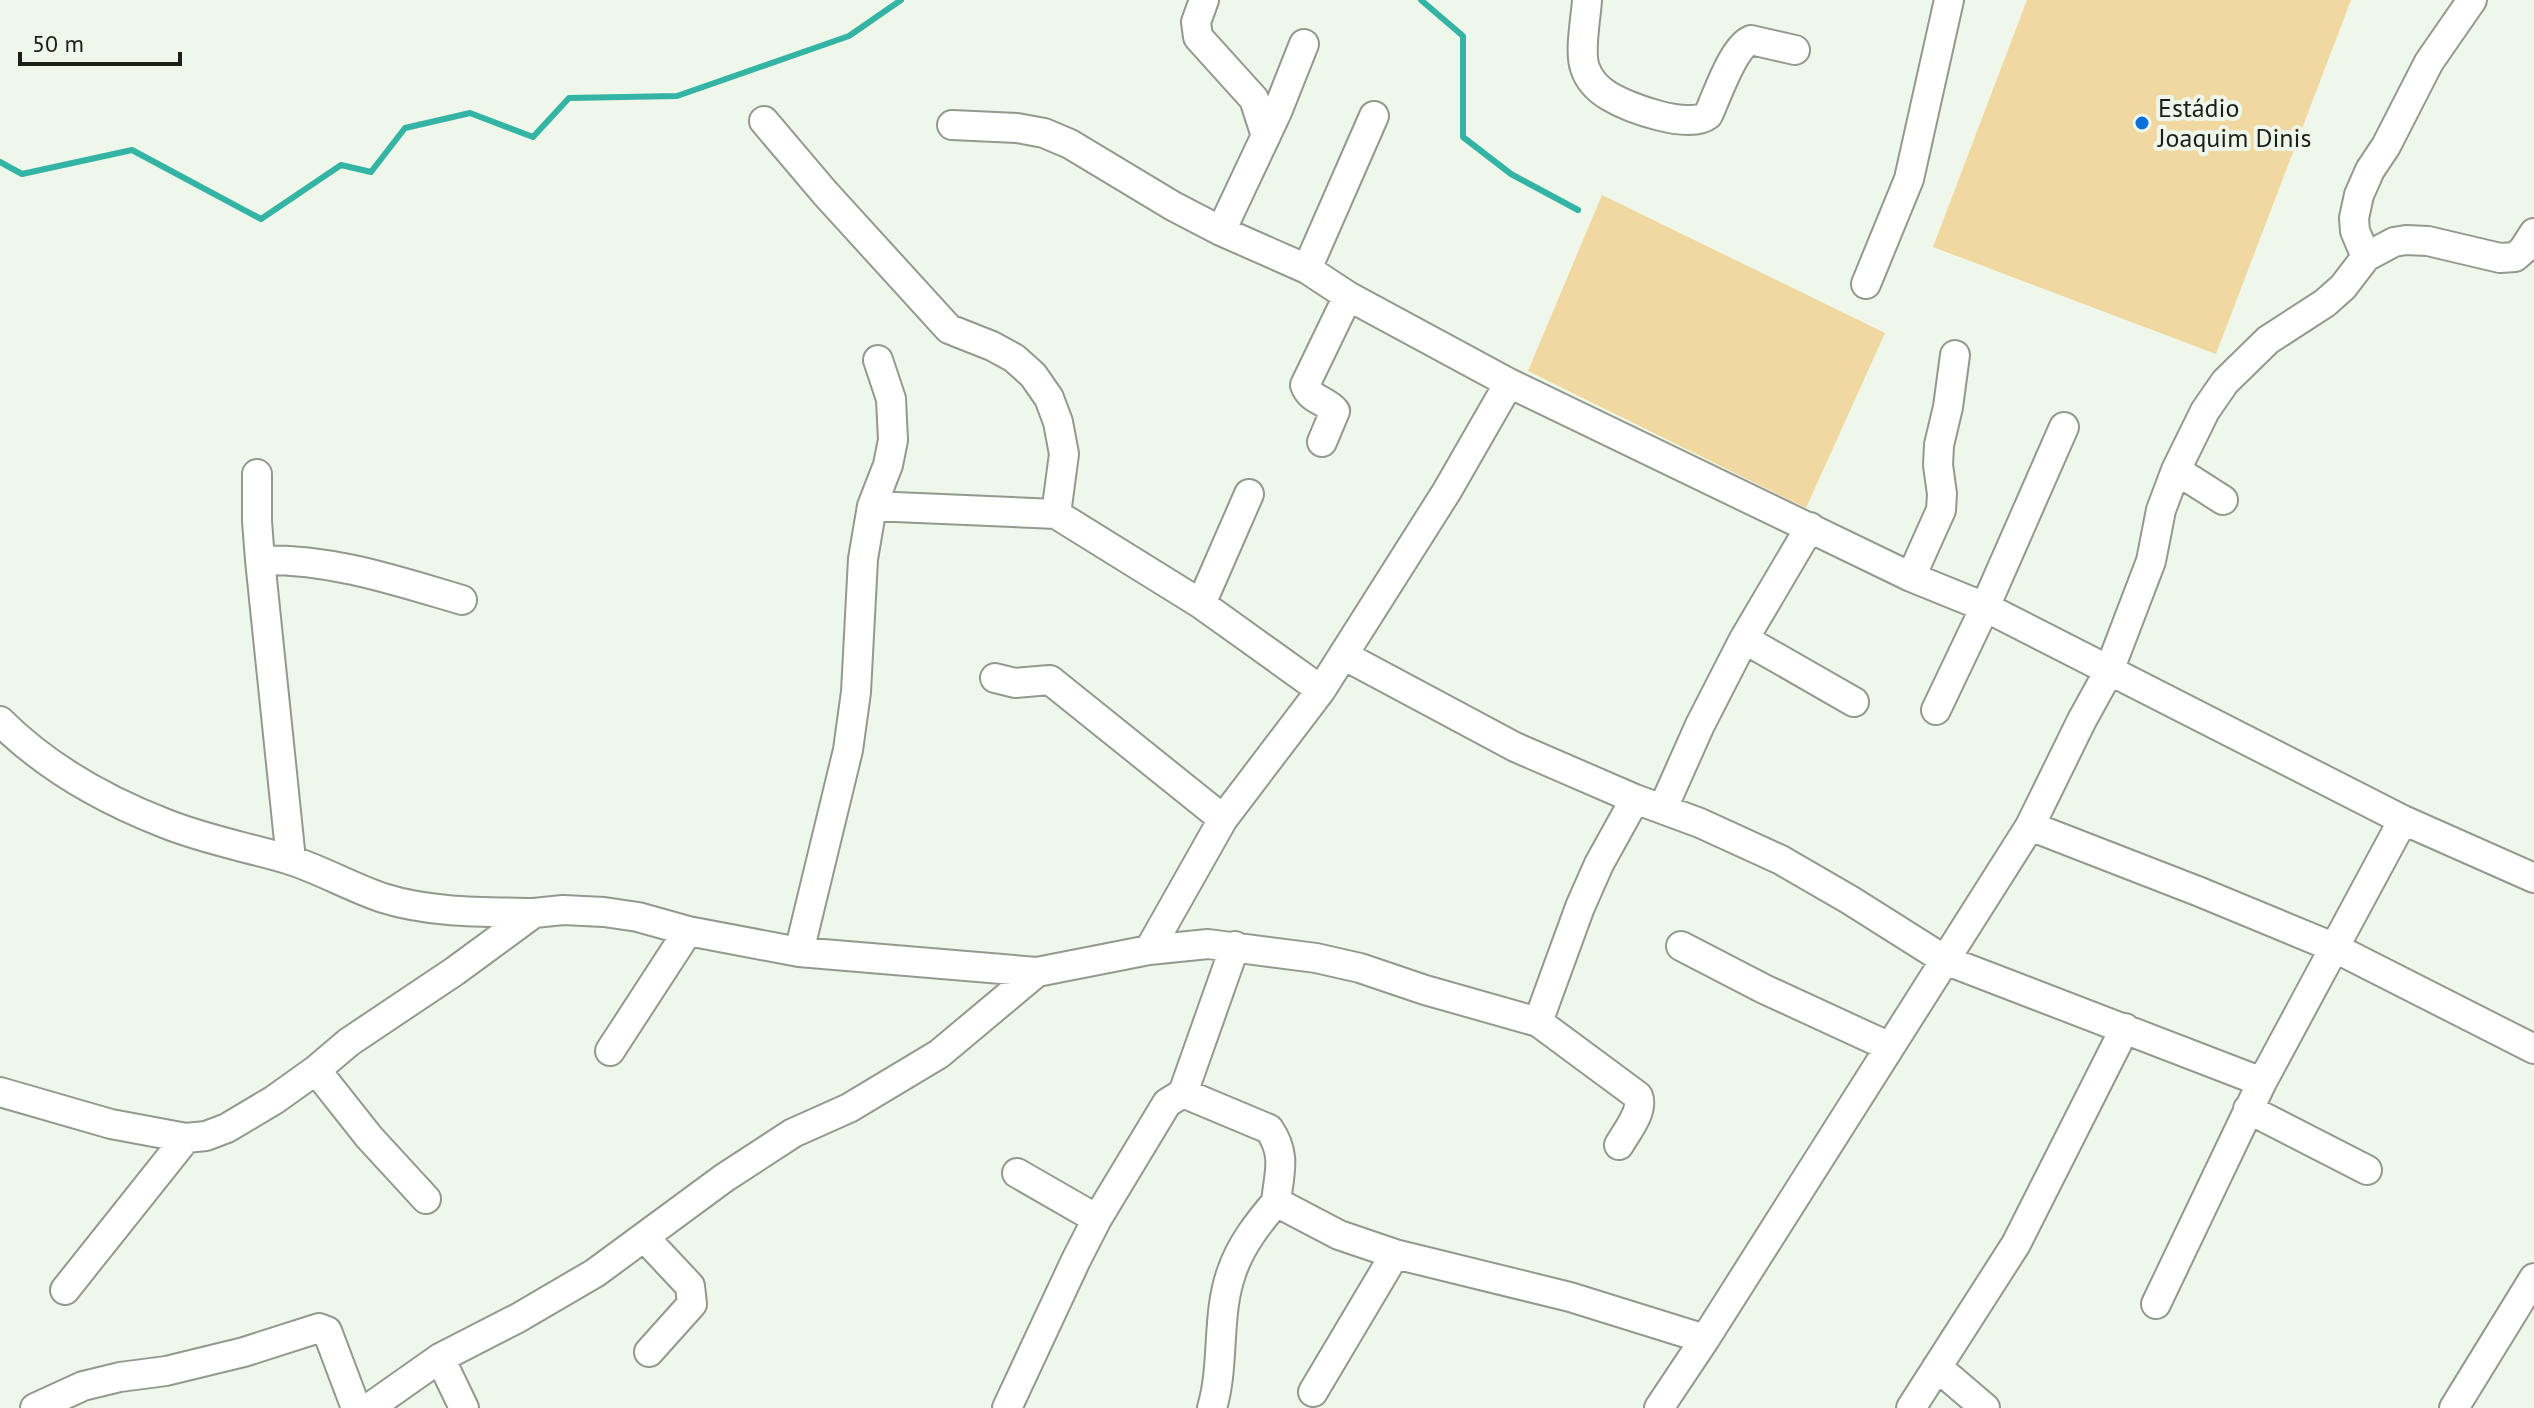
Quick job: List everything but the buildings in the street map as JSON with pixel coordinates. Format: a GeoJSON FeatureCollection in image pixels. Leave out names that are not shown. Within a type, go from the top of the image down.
{"type":"FeatureCollection","features":[{"type":"Feature","properties":{"kind":"street"},"geometry":{"type":"LineString","coordinates":[[1204,0],[1196,22],[1198,37],[1254,99],[1266,136]]}},
{"type":"Feature","properties":{"kind":"street"},"geometry":{"type":"LineString","coordinates":[[1587,0],[1584,65],[1595,85],[1629,106],[1678,120],[1702,120],[1708,115],[1738,51],[1746,41],[1795,50]]}},
{"type":"Feature","properties":{"kind":"street"},"geometry":{"type":"LineString","coordinates":[[1866,284],[1909,179],[1949,0]]}},
{"type":"Feature","properties":{"kind":"street"},"geometry":{"type":"LineString","coordinates":[[2366,257],[2355,231],[2354,218],[2359,195],[2429,62],[2472,0]]}},
{"type":"Feature","properties":{"kind":"street"},"geometry":{"type":"LineString","coordinates":[[1221,231],[1266,136],[1304,44]]}},
{"type":"Feature","properties":{"kind":"street"},"geometry":{"type":"LineString","coordinates":[[1307,269],[1374,116]]}},
{"type":"Feature","properties":{"kind":"street"},"geometry":{"type":"LineString","coordinates":[[764,121],[949,329],[1014,358],[1033,375],[1049,398],[1064,454],[1056,514]]}},
{"type":"Feature","properties":{"kind":"street"},"geometry":{"type":"LineString","coordinates":[[952,125],[1017,128],[1044,133],[1070,144],[1173,206],[1307,269],[1348,296],[1509,383],[1911,577],[1985,607],[2403,820],[2534,878]]}},
{"type":"Feature","properties":{"kind":"street"},"geometry":{"type":"LineString","coordinates":[[1659,1408],[2030,826],[2109,671],[2151,561],[2161,510],[2176,470],[2205,411],[2225,382],[2268,340],[2325,303],[2343,287],[2366,257],[2394,242],[2428,241],[2500,258],[2515,257],[2530,242],[2534,233]]}},
{"type":"Feature","properties":{"kind":"street"},"geometry":{"type":"LineString","coordinates":[[1322,442],[1335,411],[1309,395],[1305,385],[1348,296]]}},
{"type":"Feature","properties":{"kind":"street"},"geometry":{"type":"LineString","coordinates":[[1911,577],[1941,510],[1939,445],[1955,355]]}},
{"type":"Feature","properties":{"kind":"street"},"geometry":{"type":"LineString","coordinates":[[799,952],[848,750],[856,692],[863,559],[872,506],[885,476],[893,440],[891,399],[878,360]]}},
{"type":"Feature","properties":{"kind":"street"},"geometry":{"type":"LineString","coordinates":[[1149,950],[1223,819],[1321,690],[1447,491],[1509,383]]}},
{"type":"Feature","properties":{"kind":"street"},"geometry":{"type":"LineString","coordinates":[[1936,710],[2064,427]]}},
{"type":"Feature","properties":{"kind":"street"},"geometry":{"type":"LineString","coordinates":[[2176,470],[2223,500]]}},
{"type":"Feature","properties":{"kind":"street"},"geometry":{"type":"LineString","coordinates":[[257,474],[260,560],[291,860]]}},
{"type":"Feature","properties":{"kind":"street"},"geometry":{"type":"LineString","coordinates":[[1201,604],[1249,494]]}},
{"type":"Feature","properties":{"kind":"street"},"geometry":{"type":"LineString","coordinates":[[872,506],[1056,514],[1201,604],[1321,690]]}},
{"type":"Feature","properties":{"kind":"street"},"geometry":{"type":"LineString","coordinates":[[1663,808],[1700,725],[1744,639],[1810,527]]}},
{"type":"Feature","properties":{"kind":"street"},"geometry":{"type":"LineString","coordinates":[[260,560],[289,560],[373,573],[462,600]]}},
{"type":"Feature","properties":{"kind":"street"},"geometry":{"type":"LineString","coordinates":[[1744,639],[1854,702]]}},
{"type":"Feature","properties":{"kind":"street"},"geometry":{"type":"LineString","coordinates":[[1343,655],[1515,747],[1781,860],[1945,960],[2262,1082]]}},
{"type":"Feature","properties":{"kind":"street"},"geometry":{"type":"LineString","coordinates":[[995,678],[1015,683],[1050,680],[1223,819]]}},
{"type":"Feature","properties":{"kind":"street"},"geometry":{"type":"LineString","coordinates":[[0,721],[53,765],[102,794],[165,824],[291,860],[383,898],[421,907],[469,912],[604,912],[799,952],[1037,972],[1149,950],[1208,944],[1316,958],[1360,968],[1538,1022],[1638,1096],[1639,1108],[1619,1145]]}},
{"type":"Feature","properties":{"kind":"street"},"geometry":{"type":"LineString","coordinates":[[1538,1022],[1580,907],[1599,864],[1635,799]]}},
{"type":"Feature","properties":{"kind":"street"},"geometry":{"type":"LineString","coordinates":[[2156,1304],[2248,1109],[2403,820]]}},
{"type":"Feature","properties":{"kind":"street"},"geometry":{"type":"LineString","coordinates":[[2030,826],[2333,947],[2534,1049]]}},
{"type":"Feature","properties":{"kind":"street"},"geometry":{"type":"LineString","coordinates":[[0,1092],[83,1117],[186,1138],[206,1136],[227,1128],[316,1070],[349,1042],[534,913]]}},
{"type":"Feature","properties":{"kind":"street"},"geometry":{"type":"LineString","coordinates":[[610,1051],[688,931]]}},
{"type":"Feature","properties":{"kind":"street"},"geometry":{"type":"LineString","coordinates":[[1007,1408],[1049,1314],[1097,1219],[1167,1103],[1183,1093],[1235,946]]}},
{"type":"Feature","properties":{"kind":"street"},"geometry":{"type":"LineString","coordinates":[[1681,946],[1764,989],[1890,1047]]}},
{"type":"Feature","properties":{"kind":"street"},"geometry":{"type":"LineString","coordinates":[[369,1408],[440,1358],[518,1318],[595,1273],[724,1178],[793,1133],[849,1108],[939,1054],[1037,972]]}},
{"type":"Feature","properties":{"kind":"street"},"geometry":{"type":"LineString","coordinates":[[1911,1408],[2016,1244],[2125,1028]]}},
{"type":"Feature","properties":{"kind":"street"},"geometry":{"type":"LineString","coordinates":[[316,1070],[369,1137],[426,1199]]}},
{"type":"Feature","properties":{"kind":"street"},"geometry":{"type":"LineString","coordinates":[[1183,1093],[1269,1129],[1282,1155],[1276,1202],[1244,1245],[1231,1272],[1218,1389],[1212,1408]]}},
{"type":"Feature","properties":{"kind":"street"},"geometry":{"type":"LineString","coordinates":[[2248,1109],[2367,1170]]}},
{"type":"Feature","properties":{"kind":"street"},"geometry":{"type":"LineString","coordinates":[[65,1290],[186,1138]]}},
{"type":"Feature","properties":{"kind":"street"},"geometry":{"type":"LineString","coordinates":[[1017,1173],[1097,1219]]}},
{"type":"Feature","properties":{"kind":"street"},"geometry":{"type":"LineString","coordinates":[[1276,1202],[1339,1235],[1395,1254],[1570,1297],[1705,1339]]}},
{"type":"Feature","properties":{"kind":"street"},"geometry":{"type":"LineString","coordinates":[[645,1238],[690,1286],[692,1304],[649,1352]]}},
{"type":"Feature","properties":{"kind":"street"},"geometry":{"type":"LineString","coordinates":[[1313,1392],[1395,1254]]}},
{"type":"Feature","properties":{"kind":"street"},"geometry":{"type":"LineString","coordinates":[[2454,1408],[2534,1278]]}},
{"type":"Feature","properties":{"kind":"street"},"geometry":{"type":"LineString","coordinates":[[35,1408],[83,1386],[166,1371],[244,1352],[319,1328],[327,1331],[356,1408]]}},
{"type":"Feature","properties":{"kind":"street"},"geometry":{"type":"LineString","coordinates":[[440,1358],[464,1408]]}},
{"type":"Feature","properties":{"kind":"street"},"geometry":{"type":"LineString","coordinates":[[1937,1367],[1985,1408]]}},
{"type":"Feature","properties":{"kind":"shaded area","name":"Estádio Joaquim Dinis"},"geometry":{"type":"Polygon","coordinates":[[[2027,0],[2351,0],[2216,354],[1933,247],[2027,0]]]}},
{"type":"Feature","properties":{"kind":"shaded area"},"geometry":{"type":"Polygon","coordinates":[[[1602,195],[1885,333],[1806,508],[1528,371],[1602,195]]]}},
{"type":"Feature","properties":{"kind":"waterway"},"geometry":{"type":"LineString","coordinates":[[0,162],[22,174],[132,150],[261,219],[341,165],[371,172],[405,128],[470,113],[533,137],[569,98],[677,96],[849,36],[901,0]]}},
{"type":"Feature","properties":{"kind":"waterway"},"geometry":{"type":"LineString","coordinates":[[1421,0],[1463,36],[1463,137],[1511,174],[1578,210]]}},
{"type":"Feature","properties":{"kind":"place","name":"Estádio Joaquim Dinis"},"geometry":{"type":"Point","coordinates":[2142,123]}}]}
